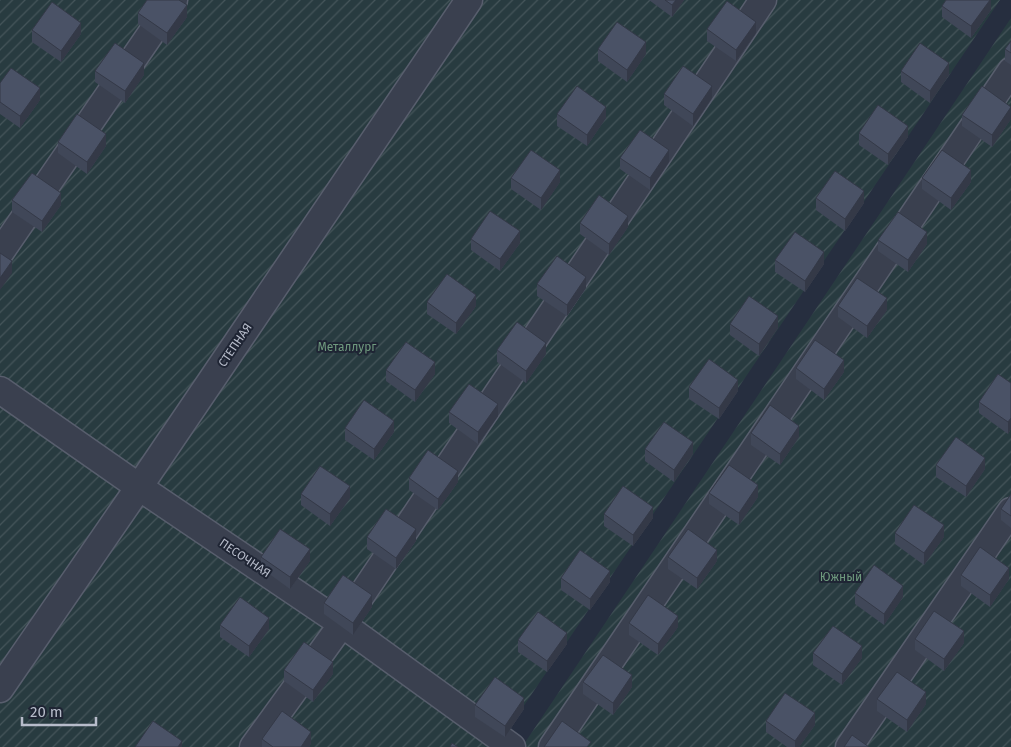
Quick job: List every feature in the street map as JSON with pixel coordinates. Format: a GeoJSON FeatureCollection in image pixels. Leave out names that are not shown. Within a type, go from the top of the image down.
{"type":"FeatureCollection","features":[{"type":"Feature","properties":{"kind":"street"},"geometry":{"type":"LineString","coordinates":[[0,253],[174,0]]}},
{"type":"Feature","properties":{"kind":"street","name":"СТЕПНАЯ"},"geometry":{"type":"LineString","coordinates":[[0,689],[469,0]]}},
{"type":"Feature","properties":{"kind":"street"},"geometry":{"type":"LineString","coordinates":[[253,747],[342,624],[763,0]]}},
{"type":"Feature","properties":{"kind":"street"},"geometry":{"type":"LineString","coordinates":[[552,747],[1011,71]]}},
{"type":"Feature","properties":{"kind":"street","name":"ПЕСОЧНАЯ"},"geometry":{"type":"LineString","coordinates":[[0,390],[139,487],[342,624],[512,747]]}},
{"type":"Feature","properties":{"kind":"street"},"geometry":{"type":"LineString","coordinates":[[849,747],[1011,511]]}},
{"type":"Feature","properties":{"kind":"green space","name":"Металлург"},"geometry":{"type":"Polygon","coordinates":[[[0,0],[1000,0],[496,747],[0,747],[0,0]]]}},
{"type":"Feature","properties":{"kind":"green space","name":"Южный"},"geometry":{"type":"Polygon","coordinates":[[[1011,18],[1011,747],[522,747],[1011,18]]]}},
{"type":"Feature","properties":{"kind":"building"},"geometry":{"type":"Polygon","coordinates":[[[147,0],[179,0],[187,5],[167,33],[138,13],[147,0]]]}},
{"type":"Feature","properties":{"kind":"building"},"geometry":{"type":"Polygon","coordinates":[[[665,0],[676,0],[672,5],[665,0]]]}},
{"type":"Feature","properties":{"kind":"building"},"geometry":{"type":"Polygon","coordinates":[[[946,0],[990,0],[971,26],[942,6],[946,0]]]}},
{"type":"Feature","properties":{"kind":"building"},"geometry":{"type":"Polygon","coordinates":[[[727,1],[756,22],[736,50],[707,29],[727,1]]]}},
{"type":"Feature","properties":{"kind":"building"},"geometry":{"type":"Polygon","coordinates":[[[52,2],[81,23],[61,51],[32,30],[52,2]]]}},
{"type":"Feature","properties":{"kind":"building"},"geometry":{"type":"Polygon","coordinates":[[[617,22],[646,42],[627,70],[598,49],[617,22]]]}},
{"type":"Feature","properties":{"kind":"building"},"geometry":{"type":"Polygon","coordinates":[[[1011,41],[1011,53],[1005,49],[1011,41]]]}},
{"type":"Feature","properties":{"kind":"building"},"geometry":{"type":"Polygon","coordinates":[[[115,43],[144,63],[125,91],[95,71],[115,43]]]}},
{"type":"Feature","properties":{"kind":"building"},"geometry":{"type":"Polygon","coordinates":[[[920,43],[949,63],[930,91],[901,71],[920,43]]]}},
{"type":"Feature","properties":{"kind":"building"},"geometry":{"type":"Polygon","coordinates":[[[683,66],[712,86],[693,114],[664,94],[683,66]]]}},
{"type":"Feature","properties":{"kind":"building"},"geometry":{"type":"Polygon","coordinates":[[[11,68],[40,88],[20,116],[0,102],[0,83],[11,68]]]}},
{"type":"Feature","properties":{"kind":"building"},"geometry":{"type":"Polygon","coordinates":[[[577,86],[606,107],[587,135],[557,114],[577,86]]]}},
{"type":"Feature","properties":{"kind":"building"},"geometry":{"type":"Polygon","coordinates":[[[982,86],[1011,107],[992,135],[962,115],[982,86]]]}},
{"type":"Feature","properties":{"kind":"building"},"geometry":{"type":"Polygon","coordinates":[[[878,105],[908,126],[888,154],[859,133],[878,105]]]}},
{"type":"Feature","properties":{"kind":"building"},"geometry":{"type":"Polygon","coordinates":[[[77,114],[106,134],[87,162],[58,142],[77,114]]]}},
{"type":"Feature","properties":{"kind":"building"},"geometry":{"type":"Polygon","coordinates":[[[640,130],[669,150],[650,178],[620,158],[640,130]]]}},
{"type":"Feature","properties":{"kind":"building"},"geometry":{"type":"Polygon","coordinates":[[[531,150],[560,170],[541,198],[511,178],[531,150]]]}},
{"type":"Feature","properties":{"kind":"building"},"geometry":{"type":"Polygon","coordinates":[[[942,150],[971,170],[951,198],[922,178],[942,150]]]}},
{"type":"Feature","properties":{"kind":"building"},"geometry":{"type":"Polygon","coordinates":[[[835,171],[864,191],[845,219],[816,198],[835,171]]]}},
{"type":"Feature","properties":{"kind":"building"},"geometry":{"type":"Polygon","coordinates":[[[32,173],[61,193],[42,221],[12,200],[32,173]]]}},
{"type":"Feature","properties":{"kind":"building"},"geometry":{"type":"Polygon","coordinates":[[[599,195],[628,216],[609,244],[580,223],[599,195]]]}},
{"type":"Feature","properties":{"kind":"building"},"geometry":{"type":"Polygon","coordinates":[[[490,211],[520,231],[500,259],[471,239],[490,211]]]}},
{"type":"Feature","properties":{"kind":"building"},"geometry":{"type":"Polygon","coordinates":[[[898,212],[927,232],[908,260],[878,240],[898,212]]]}},
{"type":"Feature","properties":{"kind":"building"},"geometry":{"type":"Polygon","coordinates":[[[795,232],[824,252],[805,281],[775,260],[795,232]]]}},
{"type":"Feature","properties":{"kind":"building"},"geometry":{"type":"Polygon","coordinates":[[[0,253],[12,261],[0,278],[0,253]]]}},
{"type":"Feature","properties":{"kind":"building"},"geometry":{"type":"Polygon","coordinates":[[[557,256],[586,277],[567,305],[537,284],[557,256]]]}},
{"type":"Feature","properties":{"kind":"building"},"geometry":{"type":"Polygon","coordinates":[[[447,274],[476,295],[456,323],[427,302],[447,274]]]}},
{"type":"Feature","properties":{"kind":"building"},"geometry":{"type":"Polygon","coordinates":[[[857,278],[887,298],[867,326],[838,306],[857,278]]]}},
{"type":"Feature","properties":{"kind":"building"},"geometry":{"type":"Polygon","coordinates":[[[749,296],[778,316],[759,344],[730,324],[749,296]]]}},
{"type":"Feature","properties":{"kind":"building"},"geometry":{"type":"Polygon","coordinates":[[[517,322],[546,343],[526,371],[497,350],[517,322]]]}},
{"type":"Feature","properties":{"kind":"building"},"geometry":{"type":"Polygon","coordinates":[[[815,340],[844,360],[824,389],[796,368],[815,340]]]}},
{"type":"Feature","properties":{"kind":"building"},"geometry":{"type":"Polygon","coordinates":[[[406,342],[435,362],[415,390],[386,370],[406,342]]]}},
{"type":"Feature","properties":{"kind":"building"},"geometry":{"type":"Polygon","coordinates":[[[709,359],[738,380],[719,408],[689,387],[709,359]]]}},
{"type":"Feature","properties":{"kind":"building"},"geometry":{"type":"Polygon","coordinates":[[[998,374],[1011,383],[1011,418],[1008,422],[979,402],[998,374]]]}},
{"type":"Feature","properties":{"kind":"building"},"geometry":{"type":"Polygon","coordinates":[[[469,384],[498,404],[478,432],[449,412],[469,384]]]}},
{"type":"Feature","properties":{"kind":"building"},"geometry":{"type":"Polygon","coordinates":[[[364,400],[394,421],[374,449],[345,428],[364,400]]]}},
{"type":"Feature","properties":{"kind":"building"},"geometry":{"type":"Polygon","coordinates":[[[770,405],[799,426],[780,454],[751,433],[770,405]]]}},
{"type":"Feature","properties":{"kind":"building"},"geometry":{"type":"Polygon","coordinates":[[[664,422],[693,442],[674,470],[645,449],[664,422]]]}},
{"type":"Feature","properties":{"kind":"building"},"geometry":{"type":"Polygon","coordinates":[[[956,437],[985,458],[966,486],[936,465],[956,437]]]}},
{"type":"Feature","properties":{"kind":"building"},"geometry":{"type":"Polygon","coordinates":[[[428,450],[458,471],[438,499],[409,478],[428,450]]]}},
{"type":"Feature","properties":{"kind":"building"},"geometry":{"type":"Polygon","coordinates":[[[729,465],[758,485],[739,513],[709,493],[729,465]]]}},
{"type":"Feature","properties":{"kind":"building"},"geometry":{"type":"Polygon","coordinates":[[[320,466],[350,486],[330,514],[301,494],[320,466]]]}},
{"type":"Feature","properties":{"kind":"building"},"geometry":{"type":"Polygon","coordinates":[[[623,486],[653,507],[633,535],[604,514],[623,486]]]}},
{"type":"Feature","properties":{"kind":"building"},"geometry":{"type":"Polygon","coordinates":[[[1011,494],[1011,516],[1001,509],[1011,494]]]}},
{"type":"Feature","properties":{"kind":"building"},"geometry":{"type":"Polygon","coordinates":[[[914,505],[944,525],[924,553],[895,533],[914,505]]]}},
{"type":"Feature","properties":{"kind":"building"},"geometry":{"type":"Polygon","coordinates":[[[386,509],[416,529],[396,558],[367,537],[386,509]]]}},
{"type":"Feature","properties":{"kind":"building"},"geometry":{"type":"Polygon","coordinates":[[[280,529],[310,549],[290,577],[261,557],[280,529]]]}},
{"type":"Feature","properties":{"kind":"building"},"geometry":{"type":"Polygon","coordinates":[[[688,529],[717,550],[697,578],[668,557],[688,529]]]}},
{"type":"Feature","properties":{"kind":"building"},"geometry":{"type":"Polygon","coordinates":[[[980,547],[1009,568],[990,595],[961,575],[980,547]]]}},
{"type":"Feature","properties":{"kind":"building"},"geometry":{"type":"Polygon","coordinates":[[[580,550],[610,571],[590,599],[561,578],[580,550]]]}},
{"type":"Feature","properties":{"kind":"building"},"geometry":{"type":"Polygon","coordinates":[[[874,565],[903,586],[884,614],[855,593],[874,565]]]}},
{"type":"Feature","properties":{"kind":"building"},"geometry":{"type":"Polygon","coordinates":[[[343,575],[372,595],[353,623],[324,603],[343,575]]]}},
{"type":"Feature","properties":{"kind":"building"},"geometry":{"type":"Polygon","coordinates":[[[648,595],[678,616],[658,644],[629,623],[648,595]]]}},
{"type":"Feature","properties":{"kind":"building"},"geometry":{"type":"Polygon","coordinates":[[[240,597],[269,618],[249,646],[220,625],[240,597]]]}},
{"type":"Feature","properties":{"kind":"building"},"geometry":{"type":"Polygon","coordinates":[[[934,611],[964,631],[944,659],[915,639],[934,611]]]}},
{"type":"Feature","properties":{"kind":"building"},"geometry":{"type":"Polygon","coordinates":[[[538,612],[567,633],[547,661],[518,640],[538,612]]]}},
{"type":"Feature","properties":{"kind":"building"},"geometry":{"type":"Polygon","coordinates":[[[833,626],[862,646],[842,674],[813,653],[833,626]]]}},
{"type":"Feature","properties":{"kind":"building"},"geometry":{"type":"Polygon","coordinates":[[[304,642],[333,662],[313,690],[284,670],[304,642]]]}},
{"type":"Feature","properties":{"kind":"building"},"geometry":{"type":"Polygon","coordinates":[[[603,655],[632,675],[613,703],[583,682],[603,655]]]}},
{"type":"Feature","properties":{"kind":"building"},"geometry":{"type":"Polygon","coordinates":[[[897,672],[926,692],[907,720],[877,699],[897,672]]]}},
{"type":"Feature","properties":{"kind":"building"},"geometry":{"type":"Polygon","coordinates":[[[495,677],[524,698],[505,726],[475,705],[495,677]]]}},
{"type":"Feature","properties":{"kind":"building"},"geometry":{"type":"Polygon","coordinates":[[[785,693],[815,713],[795,741],[766,721],[785,693]]]}},
{"type":"Feature","properties":{"kind":"building"},"geometry":{"type":"Polygon","coordinates":[[[282,711],[311,732],[301,747],[273,747],[262,739],[282,711]]]}},
{"type":"Feature","properties":{"kind":"building"},"geometry":{"type":"Polygon","coordinates":[[[153,721],[182,741],[178,747],[135,747],[153,721]]]}},
{"type":"Feature","properties":{"kind":"building"},"geometry":{"type":"Polygon","coordinates":[[[562,721],[591,742],[587,747],[544,747],[562,721]]]}},
{"type":"Feature","properties":{"kind":"building"},"geometry":{"type":"Polygon","coordinates":[[[852,735],[869,747],[844,747],[852,735]]]}},
{"type":"Feature","properties":{"kind":"building"},"geometry":{"type":"Polygon","coordinates":[[[452,743],[458,747],[450,747],[452,743]]]}}]}
